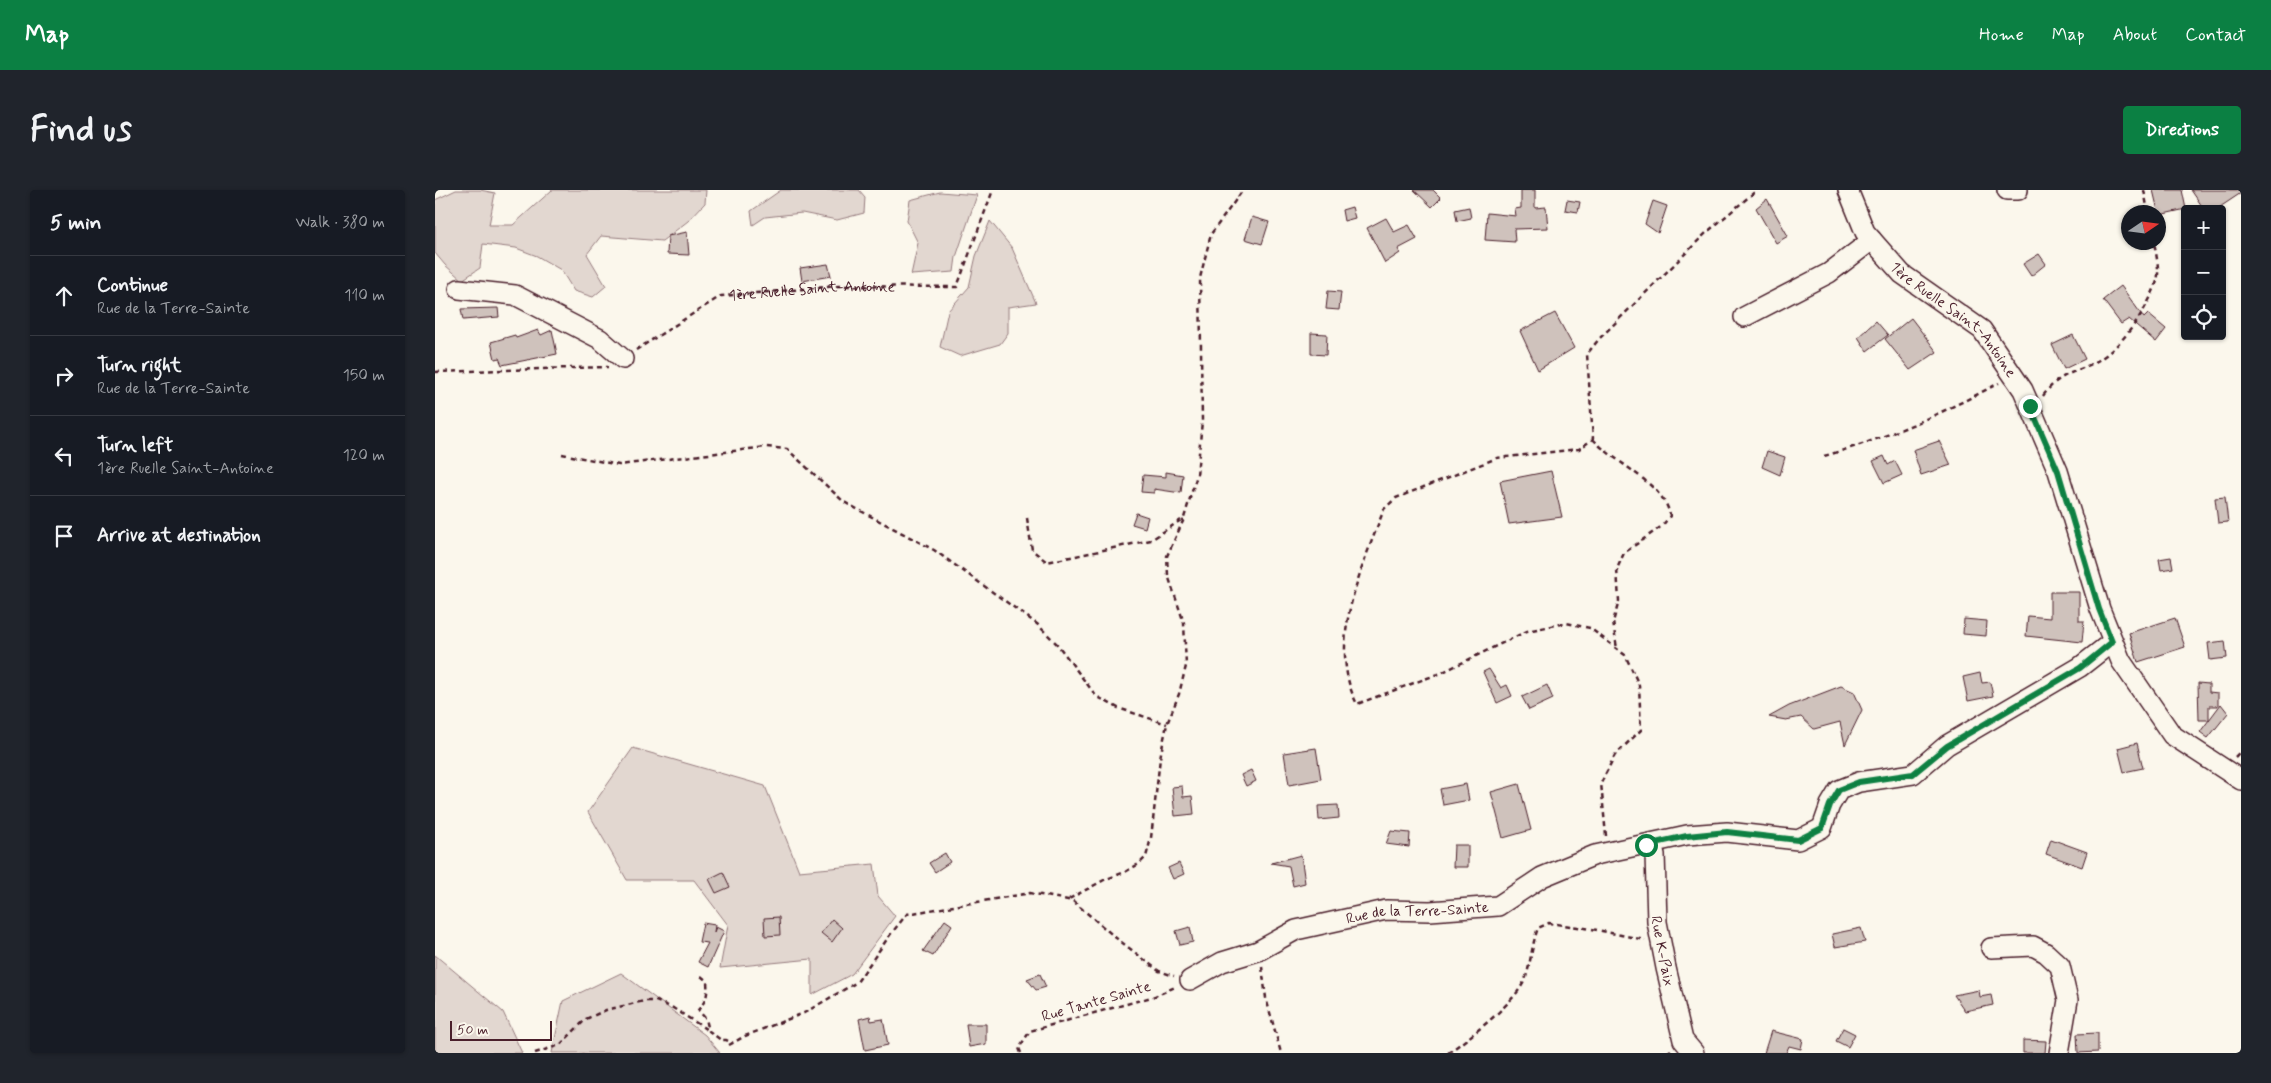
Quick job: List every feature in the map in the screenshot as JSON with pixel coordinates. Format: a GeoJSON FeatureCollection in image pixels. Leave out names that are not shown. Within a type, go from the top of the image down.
{"type":"FeatureCollection","features":[{"type":"Feature","properties":{"kind":"street","name":"1ère Ruelle Saint-Antoine"},"geometry":{"type":"LineString","coordinates":[[1848,190],[1865,232],[1902,274],[1982,330],[2023,390],[2058,471],[2099,609],[2121,661],[2172,735],[2241,780]]}},
{"type":"Feature","properties":{"kind":"street"},"geometry":{"type":"LineString","coordinates":[[2007,190],[2018,190]]}},
{"type":"Feature","properties":{"kind":"street"},"geometry":{"type":"LineString","coordinates":[[1744,317],[1829,273],[1872,240]]}},
{"type":"Feature","properties":{"kind":"street"},"geometry":{"type":"LineString","coordinates":[[459,289],[515,295],[600,339],[623,359]]}},
{"type":"Feature","properties":{"kind":"street","name":"Rue de la Terre-Sainte"},"geometry":{"type":"LineString","coordinates":[[1190,980],[1222,962],[1259,950],[1296,930],[1386,910],[1430,911],[1498,906],[1542,877],[1595,856],[1608,853],[1687,836],[1727,832],[1798,840],[1822,828],[1830,805],[1839,790],[1859,782],[1913,774],[1947,746],[2080,668],[2112,642]]}},
{"type":"Feature","properties":{"kind":"street","name":"Rue K-Paix"},"geometry":{"type":"LineString","coordinates":[[1646,845],[1655,854],[1657,922],[1683,1040],[1694,1053]]}},
{"type":"Feature","properties":{"kind":"street"},"geometry":{"type":"LineString","coordinates":[[1991,948],[2033,946],[2046,953],[2060,966],[2068,1000],[2059,1053]]}},
{"type":"Feature","properties":{"kind":"path","name":"1ère Ruelle Saint-Antoine"},"geometry":{"type":"LineString","coordinates":[[435,372],[610,367],[721,296],[839,286],[957,287],[993,190]]}},
{"type":"Feature","properties":{"kind":"path"},"geometry":{"type":"LineString","coordinates":[[1068,900],[1089,887],[1139,864],[1146,857],[1151,838],[1159,758],[1167,724],[1179,694],[1186,666],[1183,623],[1168,575],[1167,556],[1184,518],[1197,475],[1202,421],[1200,278],[1211,234],[1243,190]]}},
{"type":"Feature","properties":{"kind":"path"},"geometry":{"type":"LineString","coordinates":[[1617,649],[1613,622],[1619,601],[1617,569],[1624,553],[1663,526],[1671,516],[1669,507],[1655,489],[1601,449],[1593,439],[1587,354],[1599,339],[1706,233],[1757,190]]}},
{"type":"Feature","properties":{"kind":"path"},"geometry":{"type":"LineString","coordinates":[[2144,190],[2147,205]]}},
{"type":"Feature","properties":{"kind":"path"},"geometry":{"type":"LineString","coordinates":[[2042,398],[2053,382],[2100,360],[2119,342],[2141,314],[2158,280],[2155,250]]}},
{"type":"Feature","properties":{"kind":"path"},"geometry":{"type":"LineString","coordinates":[[1824,456],[1874,442],[1952,408],[2013,375]]}},
{"type":"Feature","properties":{"kind":"path"},"geometry":{"type":"LineString","coordinates":[[1593,439],[1579,449],[1497,458],[1396,498],[1384,509],[1351,602],[1345,639],[1346,668],[1350,690],[1357,704],[1441,672],[1527,632],[1566,623],[1590,628],[1625,655],[1639,685],[1641,730],[1615,755],[1601,783],[1608,853]]}},
{"type":"Feature","properties":{"kind":"path"},"geometry":{"type":"LineString","coordinates":[[562,454],[619,465],[766,447],[787,449],[844,502],[935,550],[1037,624],[1057,644],[1096,696],[1118,708],[1167,724]]}},
{"type":"Feature","properties":{"kind":"path"},"geometry":{"type":"LineString","coordinates":[[1027,518],[1031,550],[1047,562],[1151,540],[1184,518]]}},
{"type":"Feature","properties":{"kind":"path"},"geometry":{"type":"LineString","coordinates":[[729,1046],[745,1036],[804,1013],[857,982],[890,934],[907,914],[1030,894],[1073,901],[1116,938],[1159,971],[1190,980]]}},
{"type":"Feature","properties":{"kind":"path"},"geometry":{"type":"LineString","coordinates":[[1448,1053],[1511,1000],[1525,978],[1533,940],[1538,928],[1549,923],[1592,929],[1661,943]]}},
{"type":"Feature","properties":{"kind":"path"},"geometry":{"type":"LineString","coordinates":[[1259,950],[1266,998],[1281,1053]]}},
{"type":"Feature","properties":{"kind":"path"},"geometry":{"type":"LineString","coordinates":[[701,976],[707,981],[708,990],[707,1000],[698,1010],[707,1019],[709,1031]]}},
{"type":"Feature","properties":{"kind":"path","name":"Rue Tante Sainte"},"geometry":{"type":"LineString","coordinates":[[1021,1053],[1019,1048],[1030,1031],[1155,996],[1190,980]]}},
{"type":"Feature","properties":{"kind":"path"},"geometry":{"type":"LineString","coordinates":[[535,1053],[560,1045],[586,1019],[606,1010],[644,1001],[656,1001],[673,1008],[721,1040],[733,1043]]}},
{"type":"Feature","properties":{"kind":"shaded area"},"geometry":{"type":"Polygon","coordinates":[[[456,190],[480,190],[495,193],[489,225],[513,225],[552,190],[706,190],[705,203],[688,221],[662,241],[601,236],[587,254],[606,286],[593,297],[574,291],[561,270],[537,256],[516,248],[483,244],[480,268],[462,280],[435,253],[435,200],[456,190]]]}},
{"type":"Feature","properties":{"kind":"shaded area"},"geometry":{"type":"Polygon","coordinates":[[[781,190],[859,190],[865,197],[864,213],[837,220],[802,213],[765,217],[753,225],[751,211],[781,190]]]}},
{"type":"Feature","properties":{"kind":"shaded area"},"geometry":{"type":"Polygon","coordinates":[[[940,192],[977,195],[956,257],[954,272],[911,275],[918,243],[907,221],[910,200],[940,192]]]}},
{"type":"Feature","properties":{"kind":"shaded area"},"geometry":{"type":"Polygon","coordinates":[[[990,221],[1012,248],[1036,303],[1008,307],[1008,333],[1000,344],[960,356],[940,347],[948,311],[969,287],[976,256],[990,221]]]}},
{"type":"Feature","properties":{"kind":"shaded area"},"geometry":{"type":"Polygon","coordinates":[[[633,748],[765,786],[799,871],[874,864],[878,896],[895,916],[852,974],[812,995],[812,959],[720,968],[728,925],[694,880],[627,880],[588,812],[633,748]]]}},
{"type":"Feature","properties":{"kind":"shaded area"},"geometry":{"type":"Polygon","coordinates":[[[435,955],[503,1012],[522,1053],[435,1053],[435,955]]]}},
{"type":"Feature","properties":{"kind":"shaded area"},"geometry":{"type":"Polygon","coordinates":[[[621,973],[705,1035],[720,1053],[552,1053],[563,1001],[621,973]]]}},
{"type":"Feature","properties":{"kind":"building"},"geometry":{"type":"Polygon","coordinates":[[[1414,190],[1433,190],[1441,198],[1432,207],[1414,190]]]}},
{"type":"Feature","properties":{"kind":"building"},"geometry":{"type":"Polygon","coordinates":[[[1521,190],[1535,190],[1535,208],[1546,207],[1548,228],[1514,229],[1515,242],[1485,240],[1487,213],[1516,216],[1515,209],[1521,208],[1521,190]]]}},
{"type":"Feature","properties":{"kind":"building"},"geometry":{"type":"Polygon","coordinates":[[[2153,190],[2182,190],[2185,205],[2181,205],[2181,210],[2166,213],[2166,205],[2157,205],[2153,190]]]}},
{"type":"Feature","properties":{"kind":"building"},"geometry":{"type":"Polygon","coordinates":[[[2191,190],[2241,190],[2241,193],[2223,205],[2201,205],[2191,190]]]}},
{"type":"Feature","properties":{"kind":"building"},"geometry":{"type":"Polygon","coordinates":[[[1767,199],[1788,236],[1776,243],[1756,208],[1767,199]]]}},
{"type":"Feature","properties":{"kind":"building"},"geometry":{"type":"Polygon","coordinates":[[[1567,200],[1580,202],[1578,212],[1565,210],[1567,200]]]}},
{"type":"Feature","properties":{"kind":"building"},"geometry":{"type":"Polygon","coordinates":[[[1653,201],[1667,206],[1658,233],[1645,224],[1653,201]]]}},
{"type":"Feature","properties":{"kind":"building"},"geometry":{"type":"Polygon","coordinates":[[[1352,207],[1355,218],[1344,221],[1342,210],[1352,207]]]}},
{"type":"Feature","properties":{"kind":"building"},"geometry":{"type":"Polygon","coordinates":[[[1469,207],[1471,218],[1457,221],[1455,210],[1469,207]]]}},
{"type":"Feature","properties":{"kind":"building"},"geometry":{"type":"Polygon","coordinates":[[[1252,217],[1269,222],[1262,244],[1245,239],[1252,217]]]}},
{"type":"Feature","properties":{"kind":"building"},"geometry":{"type":"Polygon","coordinates":[[[1386,218],[1394,232],[1409,225],[1417,239],[1398,249],[1400,253],[1385,263],[1367,228],[1386,218]]]}},
{"type":"Feature","properties":{"kind":"building"},"geometry":{"type":"Polygon","coordinates":[[[687,232],[689,255],[667,254],[668,236],[687,232]]]}},
{"type":"Feature","properties":{"kind":"building"},"geometry":{"type":"Polygon","coordinates":[[[2039,254],[2046,264],[2031,276],[2023,264],[2039,254]]]}},
{"type":"Feature","properties":{"kind":"building"},"geometry":{"type":"Polygon","coordinates":[[[828,264],[831,276],[802,281],[800,268],[828,264]]]}},
{"type":"Feature","properties":{"kind":"building"},"geometry":{"type":"Polygon","coordinates":[[[2121,286],[2144,318],[2148,314],[2166,329],[2156,342],[2129,319],[2121,324],[2103,300],[2121,286]]]}},
{"type":"Feature","properties":{"kind":"building"},"geometry":{"type":"Polygon","coordinates":[[[1328,291],[1341,292],[1339,310],[1326,309],[1328,291]]]}},
{"type":"Feature","properties":{"kind":"building"},"geometry":{"type":"Polygon","coordinates":[[[498,308],[499,317],[463,320],[461,309],[498,308]]]}},
{"type":"Feature","properties":{"kind":"building"},"geometry":{"type":"Polygon","coordinates":[[[1555,313],[1574,348],[1538,370],[1520,331],[1555,313]]]}},
{"type":"Feature","properties":{"kind":"building"},"geometry":{"type":"Polygon","coordinates":[[[1911,318],[1937,352],[1910,370],[1885,339],[1911,318]]]}},
{"type":"Feature","properties":{"kind":"building"},"geometry":{"type":"Polygon","coordinates":[[[1876,321],[1888,335],[1867,351],[1858,337],[1876,321]]]}},
{"type":"Feature","properties":{"kind":"building"},"geometry":{"type":"Polygon","coordinates":[[[538,330],[541,335],[552,330],[557,354],[502,365],[499,358],[495,359],[491,342],[515,335],[516,338],[538,330]]]}},
{"type":"Feature","properties":{"kind":"building"},"geometry":{"type":"Polygon","coordinates":[[[1311,333],[1327,334],[1326,355],[1311,354],[1311,333]]]}},
{"type":"Feature","properties":{"kind":"building"},"geometry":{"type":"Polygon","coordinates":[[[2073,335],[2085,359],[2064,369],[2052,345],[2073,335]]]}},
{"type":"Feature","properties":{"kind":"building"},"geometry":{"type":"Polygon","coordinates":[[[1939,441],[1951,465],[1921,475],[1913,450],[1939,441]]]}},
{"type":"Feature","properties":{"kind":"building"},"geometry":{"type":"Polygon","coordinates":[[[1767,451],[1785,457],[1780,475],[1762,467],[1767,451]]]}},
{"type":"Feature","properties":{"kind":"building"},"geometry":{"type":"Polygon","coordinates":[[[1884,456],[1888,465],[1895,461],[1902,475],[1884,483],[1873,461],[1884,456]]]}},
{"type":"Feature","properties":{"kind":"building"},"geometry":{"type":"Polygon","coordinates":[[[1551,471],[1562,517],[1509,524],[1500,481],[1551,471]]]}},
{"type":"Feature","properties":{"kind":"building"},"geometry":{"type":"Polygon","coordinates":[[[1166,472],[1183,475],[1181,493],[1154,489],[1154,493],[1141,492],[1143,475],[1166,477],[1166,472]]]}},
{"type":"Feature","properties":{"kind":"building"},"geometry":{"type":"Polygon","coordinates":[[[2225,497],[2228,522],[2218,523],[2215,498],[2225,497]]]}},
{"type":"Feature","properties":{"kind":"building"},"geometry":{"type":"Polygon","coordinates":[[[1136,513],[1148,517],[1145,528],[1132,524],[1136,513]]]}},
{"type":"Feature","properties":{"kind":"building"},"geometry":{"type":"Polygon","coordinates":[[[2171,557],[2173,568],[2161,570],[2159,559],[2171,557]]]}},
{"type":"Feature","properties":{"kind":"building"},"geometry":{"type":"Polygon","coordinates":[[[2050,592],[2079,592],[2079,621],[2084,621],[2082,642],[2026,636],[2028,616],[2050,618],[2050,592]]]}},
{"type":"Feature","properties":{"kind":"building"},"geometry":{"type":"Polygon","coordinates":[[[2175,618],[2185,647],[2138,662],[2129,633],[2175,618]]]}},
{"type":"Feature","properties":{"kind":"building"},"geometry":{"type":"Polygon","coordinates":[[[1964,619],[1987,621],[1986,636],[1963,634],[1964,619]]]}},
{"type":"Feature","properties":{"kind":"building"},"geometry":{"type":"Polygon","coordinates":[[[2225,641],[2227,658],[2210,660],[2208,643],[2225,641]]]}},
{"type":"Feature","properties":{"kind":"building"},"geometry":{"type":"Polygon","coordinates":[[[1489,669],[1501,688],[1507,685],[1512,696],[1497,703],[1483,672],[1489,669]]]}},
{"type":"Feature","properties":{"kind":"building"},"geometry":{"type":"Polygon","coordinates":[[[1980,673],[1982,683],[1990,682],[1993,696],[1968,701],[1963,677],[1980,673]]]}},
{"type":"Feature","properties":{"kind":"building"},"geometry":{"type":"Polygon","coordinates":[[[2198,683],[2209,684],[2209,692],[2218,693],[2218,706],[2209,706],[2209,720],[2199,720],[2198,683]]]}},
{"type":"Feature","properties":{"kind":"building"},"geometry":{"type":"Polygon","coordinates":[[[1547,685],[1553,699],[1529,710],[1522,697],[1547,685]]]}},
{"type":"Feature","properties":{"kind":"building"},"geometry":{"type":"Polygon","coordinates":[[[1841,686],[1854,692],[1862,710],[1845,745],[1840,722],[1814,729],[1801,717],[1786,720],[1769,717],[1789,706],[1841,686]]]}},
{"type":"Feature","properties":{"kind":"building"},"geometry":{"type":"Polygon","coordinates":[[[2221,704],[2228,713],[2208,738],[2200,732],[2221,704]]]}},
{"type":"Feature","properties":{"kind":"building"},"geometry":{"type":"Polygon","coordinates":[[[2137,743],[2143,768],[2124,772],[2118,748],[2137,743]]]}},
{"type":"Feature","properties":{"kind":"building"},"geometry":{"type":"Polygon","coordinates":[[[1316,748],[1321,779],[1289,785],[1284,753],[1316,748]]]}},
{"type":"Feature","properties":{"kind":"building"},"geometry":{"type":"Polygon","coordinates":[[[1251,770],[1256,781],[1246,786],[1241,775],[1251,770]]]}},
{"type":"Feature","properties":{"kind":"building"},"geometry":{"type":"Polygon","coordinates":[[[1466,784],[1469,800],[1443,805],[1440,789],[1466,784]]]}},
{"type":"Feature","properties":{"kind":"building"},"geometry":{"type":"Polygon","coordinates":[[[1519,784],[1531,830],[1503,838],[1491,792],[1519,784]]]}},
{"type":"Feature","properties":{"kind":"building"},"geometry":{"type":"Polygon","coordinates":[[[1182,786],[1183,797],[1192,796],[1194,814],[1175,816],[1172,787],[1182,786]]]}},
{"type":"Feature","properties":{"kind":"building"},"geometry":{"type":"Polygon","coordinates":[[[1338,805],[1339,818],[1319,820],[1318,806],[1338,805]]]}},
{"type":"Feature","properties":{"kind":"building"},"geometry":{"type":"Polygon","coordinates":[[[1391,831],[1410,833],[1409,847],[1386,844],[1391,831]]]}},
{"type":"Feature","properties":{"kind":"building"},"geometry":{"type":"Polygon","coordinates":[[[2051,839],[2087,852],[2082,867],[2046,854],[2051,839]]]}},
{"type":"Feature","properties":{"kind":"building"},"geometry":{"type":"Polygon","coordinates":[[[1454,845],[1468,845],[1468,867],[1453,867],[1454,845]]]}},
{"type":"Feature","properties":{"kind":"building"},"geometry":{"type":"Polygon","coordinates":[[[945,853],[950,862],[935,872],[929,863],[945,853]]]}},
{"type":"Feature","properties":{"kind":"building"},"geometry":{"type":"Polygon","coordinates":[[[1301,855],[1305,883],[1293,886],[1289,866],[1271,863],[1301,855]]]}},
{"type":"Feature","properties":{"kind":"building"},"geometry":{"type":"Polygon","coordinates":[[[1179,863],[1184,874],[1173,879],[1168,868],[1179,863]]]}},
{"type":"Feature","properties":{"kind":"building"},"geometry":{"type":"Polygon","coordinates":[[[723,872],[730,887],[716,893],[709,879],[723,872]]]}},
{"type":"Feature","properties":{"kind":"building"},"geometry":{"type":"Polygon","coordinates":[[[779,917],[780,935],[765,936],[764,918],[779,917]]]}},
{"type":"Feature","properties":{"kind":"building"},"geometry":{"type":"Polygon","coordinates":[[[832,919],[842,928],[832,942],[821,933],[832,919]]]}},
{"type":"Feature","properties":{"kind":"building"},"geometry":{"type":"Polygon","coordinates":[[[945,920],[952,925],[933,956],[923,951],[945,920]]]}},
{"type":"Feature","properties":{"kind":"building"},"geometry":{"type":"Polygon","coordinates":[[[703,923],[715,925],[714,932],[716,927],[724,931],[708,967],[698,962],[708,943],[699,942],[703,923]]]}},
{"type":"Feature","properties":{"kind":"building"},"geometry":{"type":"Polygon","coordinates":[[[1190,927],[1193,942],[1180,945],[1176,931],[1190,927]]]}},
{"type":"Feature","properties":{"kind":"building"},"geometry":{"type":"Polygon","coordinates":[[[1861,928],[1865,942],[1835,947],[1832,934],[1861,928]]]}},
{"type":"Feature","properties":{"kind":"building"},"geometry":{"type":"Polygon","coordinates":[[[1040,974],[1046,987],[1036,990],[1027,979],[1040,974]]]}},
{"type":"Feature","properties":{"kind":"building"},"geometry":{"type":"Polygon","coordinates":[[[1979,990],[1980,997],[1991,995],[1993,1005],[1965,1011],[1954,995],[1979,990]]]}},
{"type":"Feature","properties":{"kind":"building"},"geometry":{"type":"Polygon","coordinates":[[[870,1016],[871,1021],[883,1019],[888,1045],[865,1050],[859,1019],[870,1016]]]}},
{"type":"Feature","properties":{"kind":"building"},"geometry":{"type":"Polygon","coordinates":[[[966,1024],[986,1024],[986,1044],[969,1047],[966,1024]]]}},
{"type":"Feature","properties":{"kind":"building"},"geometry":{"type":"Polygon","coordinates":[[[1843,1028],[1855,1034],[1848,1047],[1836,1041],[1843,1028]]]}},
{"type":"Feature","properties":{"kind":"building"},"geometry":{"type":"Polygon","coordinates":[[[1771,1031],[1803,1039],[1801,1049],[1789,1046],[1786,1053],[1764,1053],[1771,1031]]]}},
{"type":"Feature","properties":{"kind":"building"},"geometry":{"type":"Polygon","coordinates":[[[2098,1033],[2098,1052],[2078,1053],[2077,1034],[2098,1033]]]}},
{"type":"Feature","properties":{"kind":"building"},"geometry":{"type":"Polygon","coordinates":[[[2023,1040],[2046,1041],[2045,1053],[2023,1053],[2023,1040]]]}},
{"type":"Feature","properties":{"kind":"route"},"geometry":{"type":"LineString","coordinates":[[1646,845],[1687,836],[1727,832],[1798,840],[1822,828],[1830,805],[1839,790],[1859,782],[1913,774],[1947,746],[2080,668],[2112,642],[2099,609],[2058,471],[2030,406]]}}]}
